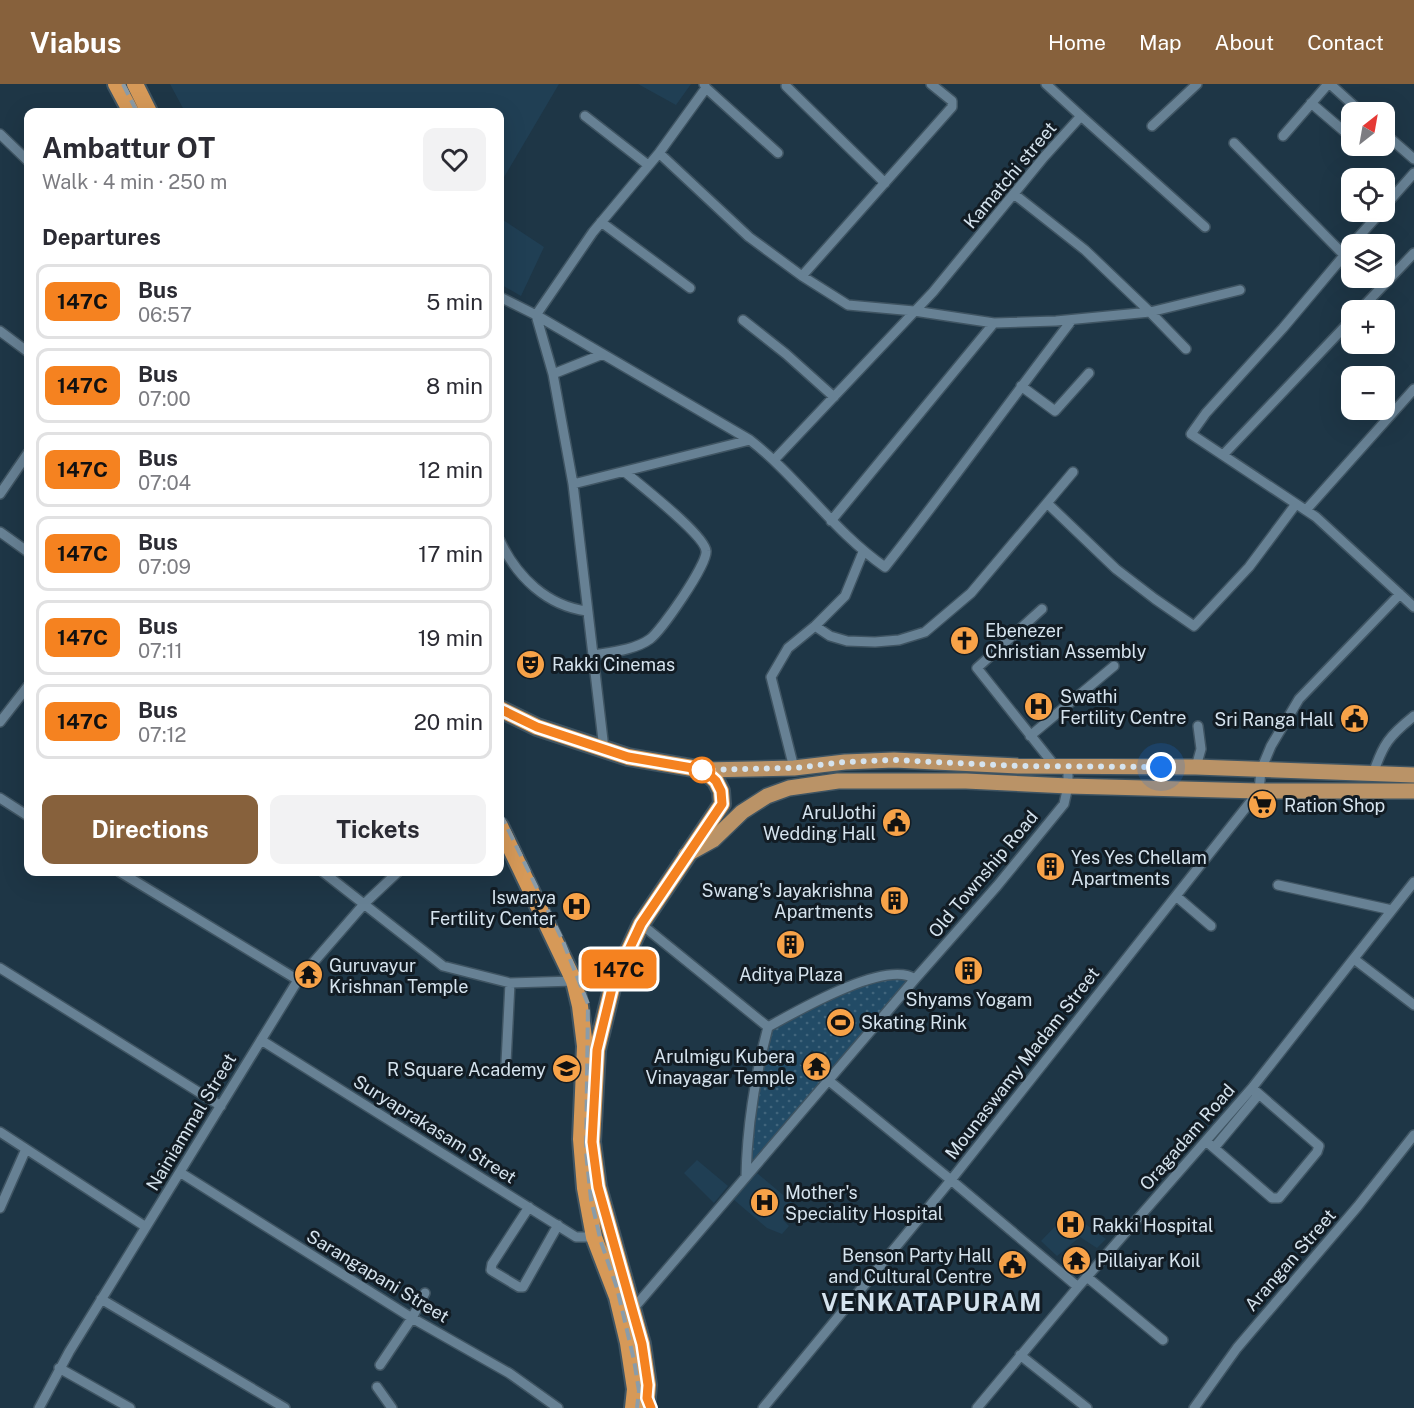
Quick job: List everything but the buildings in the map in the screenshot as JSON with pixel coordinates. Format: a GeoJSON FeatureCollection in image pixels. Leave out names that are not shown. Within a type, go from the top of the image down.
{"type":"FeatureCollection","features":[{"type":"Feature","properties":{"kind":"highway"},"geometry":{"type":"LineString","coordinates":[[116,84],[129,108]]}},
{"type":"Feature","properties":{"kind":"highway"},"geometry":{"type":"LineString","coordinates":[[135,84],[147,108]]}},
{"type":"Feature","properties":{"kind":"highway"},"geometry":{"type":"LineString","coordinates":[[504,711],[537,727],[628,757],[704,770],[716,781],[721,791],[722,804],[641,924],[616,976],[597,1050],[592,1142],[598,1187],[642,1344],[648,1385],[646,1408]]}},
{"type":"Feature","properties":{"kind":"highway"},"geometry":{"type":"LineString","coordinates":[[504,834],[574,981],[580,1006],[585,1046],[581,1139],[585,1188],[594,1237],[617,1297],[628,1343],[636,1389],[633,1408]]}},
{"type":"Feature","properties":{"kind":"highway"},"geometry":{"type":"LineString","coordinates":[[574,981],[616,976]]}},
{"type":"Feature","properties":{"kind":"main road"},"geometry":{"type":"LineString","coordinates":[[704,770],[794,768],[845,762],[894,760],[1018,766],[1196,767],[1414,776]]}},
{"type":"Feature","properties":{"kind":"main road"},"geometry":{"type":"LineString","coordinates":[[686,855],[714,840],[742,812],[767,796],[789,788],[838,781],[966,781],[1259,792],[1414,791]]}},
{"type":"Feature","properties":{"kind":"street"},"geometry":{"type":"LineString","coordinates":[[802,276],[952,107],[952,101],[931,84]]}},
{"type":"Feature","properties":{"kind":"street","name":"Kamatchi street"},"geometry":{"type":"LineString","coordinates":[[775,459],[933,292],[1081,116],[1046,84]]}},
{"type":"Feature","properties":{"kind":"street"},"geometry":{"type":"LineString","coordinates":[[1152,126],[1197,84]]}},
{"type":"Feature","properties":{"kind":"street"},"geometry":{"type":"LineString","coordinates":[[1283,136],[1329,84],[1350,102]]}},
{"type":"Feature","properties":{"kind":"street"},"geometry":{"type":"LineString","coordinates":[[536,315],[601,222],[658,153],[705,86],[778,153]]}},
{"type":"Feature","properties":{"kind":"street"},"geometry":{"type":"LineString","coordinates":[[786,86],[885,183]]}},
{"type":"Feature","properties":{"kind":"street"},"geometry":{"type":"LineString","coordinates":[[1311,103],[1341,129]]}},
{"type":"Feature","properties":{"kind":"street"},"geometry":{"type":"LineString","coordinates":[[585,116],[648,165]]}},
{"type":"Feature","properties":{"kind":"street"},"geometry":{"type":"LineString","coordinates":[[1081,116],[1205,227]]}},
{"type":"Feature","properties":{"kind":"street"},"geometry":{"type":"LineString","coordinates":[[0,134],[24,157]]}},
{"type":"Feature","properties":{"kind":"street"},"geometry":{"type":"LineString","coordinates":[[1234,143],[1341,252]]}},
{"type":"Feature","properties":{"kind":"street"},"geometry":{"type":"LineString","coordinates":[[1395,143],[1414,159]]}},
{"type":"Feature","properties":{"kind":"street"},"geometry":{"type":"LineString","coordinates":[[658,153],[748,237],[802,276],[848,305],[994,323],[1072,320],[1150,312],[1240,290]]}},
{"type":"Feature","properties":{"kind":"street"},"geometry":{"type":"LineString","coordinates":[[1395,195],[1414,173]]}},
{"type":"Feature","properties":{"kind":"street"},"geometry":{"type":"LineString","coordinates":[[1014,194],[1085,250],[1186,349]]}},
{"type":"Feature","properties":{"kind":"street"},"geometry":{"type":"LineString","coordinates":[[601,222],[690,288]]}},
{"type":"Feature","properties":{"kind":"street"},"geometry":{"type":"LineString","coordinates":[[1362,234],[1372,222]]}},
{"type":"Feature","properties":{"kind":"street"},"geometry":{"type":"LineString","coordinates":[[1369,300],[1414,253]]}},
{"type":"Feature","properties":{"kind":"street"},"geometry":{"type":"LineString","coordinates":[[1341,259],[1283,328],[1206,413],[1191,434],[1316,517],[1414,607]]}},
{"type":"Feature","properties":{"kind":"street"},"geometry":{"type":"LineString","coordinates":[[504,299],[536,315],[750,440],[775,459],[831,521],[863,552],[885,567],[938,500],[1072,320]]}},
{"type":"Feature","properties":{"kind":"street"},"geometry":{"type":"LineString","coordinates":[[536,315],[553,374],[573,484],[604,749]]}},
{"type":"Feature","properties":{"kind":"street"},"geometry":{"type":"LineString","coordinates":[[743,321],[786,354],[834,397]]}},
{"type":"Feature","properties":{"kind":"street"},"geometry":{"type":"LineString","coordinates":[[831,521],[994,323]]}},
{"type":"Feature","properties":{"kind":"street"},"geometry":{"type":"LineString","coordinates":[[0,331],[24,349]]}},
{"type":"Feature","properties":{"kind":"street"},"geometry":{"type":"LineString","coordinates":[[1223,455],[1341,331]]}},
{"type":"Feature","properties":{"kind":"street"},"geometry":{"type":"LineString","coordinates":[[553,374],[603,354]]}},
{"type":"Feature","properties":{"kind":"street"},"geometry":{"type":"LineString","coordinates":[[1021,386],[1055,411],[1089,373]]}},
{"type":"Feature","properties":{"kind":"street"},"geometry":{"type":"LineString","coordinates":[[1306,510],[1414,389]]}},
{"type":"Feature","properties":{"kind":"street"},"geometry":{"type":"LineString","coordinates":[[573,484],[750,440]]}},
{"type":"Feature","properties":{"kind":"street"},"geometry":{"type":"LineString","coordinates":[[0,494],[24,459]]}},
{"type":"Feature","properties":{"kind":"street"},"geometry":{"type":"LineString","coordinates":[[593,655],[626,649],[651,639],[699,572],[705,557],[706,551],[701,541],[676,515],[625,472]]}},
{"type":"Feature","properties":{"kind":"street"},"geometry":{"type":"LineString","coordinates":[[815,626],[830,636],[847,641],[899,640],[925,632],[971,592],[1073,472]]}},
{"type":"Feature","properties":{"kind":"street"},"geometry":{"type":"LineString","coordinates":[[1047,503],[1116,569],[1194,626],[1249,567],[1296,504]]}},
{"type":"Feature","properties":{"kind":"street"},"geometry":{"type":"LineString","coordinates":[[0,532],[24,549]]}},
{"type":"Feature","properties":{"kind":"street"},"geometry":{"type":"LineString","coordinates":[[504,550],[507,557],[535,589],[574,609],[587,611]]}},
{"type":"Feature","properties":{"kind":"street"},"geometry":{"type":"LineString","coordinates":[[794,768],[771,676],[788,648],[815,626],[845,596],[863,552]]}},
{"type":"Feature","properties":{"kind":"street"},"geometry":{"type":"LineString","coordinates":[[1259,792],[1261,770],[1271,746],[1299,699],[1400,594]]}},
{"type":"Feature","properties":{"kind":"street"},"geometry":{"type":"LineString","coordinates":[[1042,609],[977,668],[1030,736],[1062,766],[1068,786]]}},
{"type":"Feature","properties":{"kind":"street"},"geometry":{"type":"LineString","coordinates":[[1030,736],[1114,666]]}},
{"type":"Feature","properties":{"kind":"street"},"geometry":{"type":"LineString","coordinates":[[0,722],[24,691]]}},
{"type":"Feature","properties":{"kind":"street"},"geometry":{"type":"LineString","coordinates":[[1373,774],[1388,738],[1414,716]]}},
{"type":"Feature","properties":{"kind":"street"},"geometry":{"type":"LineString","coordinates":[[1196,767],[1201,749],[1198,726]]}},
{"type":"Feature","properties":{"kind":"street","name":"Old Township Road"},"geometry":{"type":"LineString","coordinates":[[633,1309],[997,886],[1064,804],[1068,786]]}},
{"type":"Feature","properties":{"kind":"street","name":"Mounaswamy Madam Street"},"geometry":{"type":"LineString","coordinates":[[763,1408],[951,1180],[1259,792]]}},
{"type":"Feature","properties":{"kind":"street"},"geometry":{"type":"LineString","coordinates":[[0,798],[24,813]]}},
{"type":"Feature","properties":{"kind":"street"},"geometry":{"type":"LineString","coordinates":[[127,876],[298,980]]}},
{"type":"Feature","properties":{"kind":"street"},"geometry":{"type":"LineString","coordinates":[[328,876],[443,966],[510,983],[574,981]]}},
{"type":"Feature","properties":{"kind":"street","name":"Nainiammal Street"},"geometry":{"type":"LineString","coordinates":[[39,1408],[59,1368],[298,980],[365,903],[394,876]]}},
{"type":"Feature","properties":{"kind":"street","name":"Oragadam Road"},"geometry":{"type":"LineString","coordinates":[[977,1408],[1078,1287],[1256,1091],[1414,882]]}},
{"type":"Feature","properties":{"kind":"street"},"geometry":{"type":"LineString","coordinates":[[1278,885],[1392,910]]}},
{"type":"Feature","properties":{"kind":"street"},"geometry":{"type":"LineString","coordinates":[[1176,896],[1211,926]]}},
{"type":"Feature","properties":{"kind":"street"},"geometry":{"type":"LineString","coordinates":[[641,924],[768,1027]]}},
{"type":"Feature","properties":{"kind":"street"},"geometry":{"type":"LineString","coordinates":[[1354,959],[1414,1005]]}},
{"type":"Feature","properties":{"kind":"street"},"geometry":{"type":"LineString","coordinates":[[0,968],[221,1106]]}},
{"type":"Feature","properties":{"kind":"street"},"geometry":{"type":"LineString","coordinates":[[746,1177],[751,1099],[768,1027],[823,997],[883,975],[908,974],[915,979]]}},
{"type":"Feature","properties":{"kind":"street"},"geometry":{"type":"LineString","coordinates":[[506,1063],[510,983]]}},
{"type":"Feature","properties":{"kind":"street","name":"Suryaprakasam Street"},"geometry":{"type":"LineString","coordinates":[[261,1040],[576,1237],[594,1237]]}},
{"type":"Feature","properties":{"kind":"street"},"geometry":{"type":"LineString","coordinates":[[828,1080],[1078,1287]]}},
{"type":"Feature","properties":{"kind":"street"},"geometry":{"type":"LineString","coordinates":[[1210,1144],[1272,1198],[1279,1198],[1317,1152],[1319,1146],[1256,1091]]}},
{"type":"Feature","properties":{"kind":"street"},"geometry":{"type":"LineString","coordinates":[[0,1132],[146,1227]]}},
{"type":"Feature","properties":{"kind":"street","name":"Arangan Street"},"geometry":{"type":"LineString","coordinates":[[1194,1408],[1237,1348],[1358,1206],[1414,1135]]}},
{"type":"Feature","properties":{"kind":"street"},"geometry":{"type":"LineString","coordinates":[[0,1208],[26,1149]]}},
{"type":"Feature","properties":{"kind":"street","name":"Sarangapani Street"},"geometry":{"type":"LineString","coordinates":[[180,1173],[412,1318],[508,1372],[558,1408]]}},
{"type":"Feature","properties":{"kind":"street"},"geometry":{"type":"LineString","coordinates":[[530,1207],[492,1263],[491,1270],[494,1272],[519,1287],[523,1287],[558,1225]]}},
{"type":"Feature","properties":{"kind":"street"},"geometry":{"type":"LineString","coordinates":[[1087,1277],[1164,1340]]}},
{"type":"Feature","properties":{"kind":"street"},"geometry":{"type":"LineString","coordinates":[[381,1365],[412,1318],[425,1293]]}},
{"type":"Feature","properties":{"kind":"street"},"geometry":{"type":"LineString","coordinates":[[101,1299],[285,1408]]}},
{"type":"Feature","properties":{"kind":"street"},"geometry":{"type":"LineString","coordinates":[[1020,1355],[1088,1408]]}},
{"type":"Feature","properties":{"kind":"street"},"geometry":{"type":"LineString","coordinates":[[59,1368],[130,1408]]}},
{"type":"Feature","properties":{"kind":"street"},"geometry":{"type":"LineString","coordinates":[[377,1387],[392,1408]]}},
{"type":"Feature","properties":{"kind":"shaded area"},"geometry":{"type":"Polygon","coordinates":[[[170,84],[559,84],[504,177],[504,108],[183,108],[170,84]]]}},
{"type":"Feature","properties":{"kind":"shaded area"},"geometry":{"type":"Polygon","coordinates":[[[638,84],[691,84],[676,105],[638,84]]]}},
{"type":"Feature","properties":{"kind":"shaded area"},"geometry":{"type":"Polygon","coordinates":[[[504,221],[544,247],[521,296],[504,286],[504,221]]]}},
{"type":"Feature","properties":{"kind":"shaded area"},"geometry":{"type":"Polygon","coordinates":[[[903,977],[906,984],[833,1068],[812,1050],[800,1064],[820,1083],[755,1162],[749,1165],[750,1137],[769,1034],[773,1028],[853,988],[870,982],[903,977]]]}},
{"type":"Feature","properties":{"kind":"shaded area","name":"Skating Rink"},"geometry":{"type":"Polygon","coordinates":[[[840,1009],[848,1013],[852,1021],[848,1029],[840,1033],[832,1029],[828,1021],[832,1013],[840,1009]]]}},
{"type":"Feature","properties":{"kind":"shaded area"},"geometry":{"type":"Polygon","coordinates":[[[697,1160],[728,1186],[714,1203],[684,1173],[697,1160]]]}},
{"type":"Feature","properties":{"kind":"shaded area","name":"Mother's Speciality Hospital"},"geometry":{"type":"Polygon","coordinates":[[[757,1173],[795,1205],[783,1220],[789,1226],[782,1234],[767,1228],[733,1199],[757,1173]]]}},
{"type":"Feature","properties":{"kind":"shaded area","name":"Rakki Hospital"},"geometry":{"type":"Polygon","coordinates":[[[1069,1212],[1106,1239],[1097,1248],[1080,1237],[1057,1256],[1041,1241],[1069,1212]]]}},
{"type":"Feature","properties":{"kind":"railway"},"geometry":{"type":"LineString","coordinates":[[123,84],[135,108]]}},
{"type":"Feature","properties":{"kind":"railway"},"geometry":{"type":"LineString","coordinates":[[504,821],[562,939],[588,1004],[586,1152],[591,1199],[601,1242],[617,1288],[634,1360],[639,1391],[637,1408]]}},
{"type":"Feature","properties":{"kind":"bus line","name":"147C"},"geometry":{"type":"LineString","coordinates":[[504,711],[537,727],[628,757],[704,770],[716,781],[721,791],[722,804],[641,924],[616,976],[597,1050],[592,1142],[598,1187],[642,1344],[648,1385],[647,1398],[651,1408]]}},
{"type":"Feature","properties":{"kind":"place","name":"Ebenezer Christian Assembly"},"geometry":{"type":"Point","coordinates":[964,640]}},
{"type":"Feature","properties":{"kind":"place","name":"Rakki Cinemas"},"geometry":{"type":"Point","coordinates":[531,664]}},
{"type":"Feature","properties":{"kind":"place","name":"Swathi Fertility Centre"},"geometry":{"type":"Point","coordinates":[1039,706]}},
{"type":"Feature","properties":{"kind":"place","name":"Sri Ranga Hall"},"geometry":{"type":"Point","coordinates":[1355,719]}},
{"type":"Feature","properties":{"kind":"place","name":"Ration Shop"},"geometry":{"type":"Point","coordinates":[1263,805]}},
{"type":"Feature","properties":{"kind":"place","name":"ArulJothi Wedding Hall"},"geometry":{"type":"Point","coordinates":[897,822]}},
{"type":"Feature","properties":{"kind":"place","name":"Yes Yes Chellam Apartments"},"geometry":{"type":"Point","coordinates":[1050,867]}},
{"type":"Feature","properties":{"kind":"place","name":"Swang's Jayakrishna Apartments"},"geometry":{"type":"Point","coordinates":[894,900]}},
{"type":"Feature","properties":{"kind":"place","name":"Iswarya Fertility Center"},"geometry":{"type":"Point","coordinates":[577,907]}},
{"type":"Feature","properties":{"kind":"place","name":"Aditya Plaza"},"geometry":{"type":"Point","coordinates":[791,945]}},
{"type":"Feature","properties":{"kind":"place","name":"Shyams Yogam"},"geometry":{"type":"Point","coordinates":[969,970]}},
{"type":"Feature","properties":{"kind":"place","name":"Guruvayur Krishnan Temple"},"geometry":{"type":"Point","coordinates":[308,975]}},
{"type":"Feature","properties":{"kind":"place","name":"Skating Rink"},"geometry":{"type":"Point","coordinates":[840,1022]}},
{"type":"Feature","properties":{"kind":"place","name":"Arulmigu Kubera Vinayagar Temple"},"geometry":{"type":"Point","coordinates":[816,1066]}},
{"type":"Feature","properties":{"kind":"place","name":"R Square Academy"},"geometry":{"type":"Point","coordinates":[567,1069]}},
{"type":"Feature","properties":{"kind":"place","name":"Mother's Speciality Hospital"},"geometry":{"type":"Point","coordinates":[764,1202]}},
{"type":"Feature","properties":{"kind":"place","name":"Rakki Hospital"},"geometry":{"type":"Point","coordinates":[1071,1225]}},
{"type":"Feature","properties":{"kind":"place","name":"Pillaiyar Koil"},"geometry":{"type":"Point","coordinates":[1076,1260]}},
{"type":"Feature","properties":{"kind":"place","name":"Benson Party Hall and Cultural Centre"},"geometry":{"type":"Point","coordinates":[1013,1265]}},
{"type":"Feature","properties":{"kind":"district","name":"VENKATAPURAM"},"geometry":{"type":"Point","coordinates":[932,1302]}},
{"type":"Feature","properties":{"kind":"route"},"geometry":{"type":"LineString","coordinates":[[702,770],[794,768],[845,762],[894,760],[1018,766],[1161,767]]}}]}
